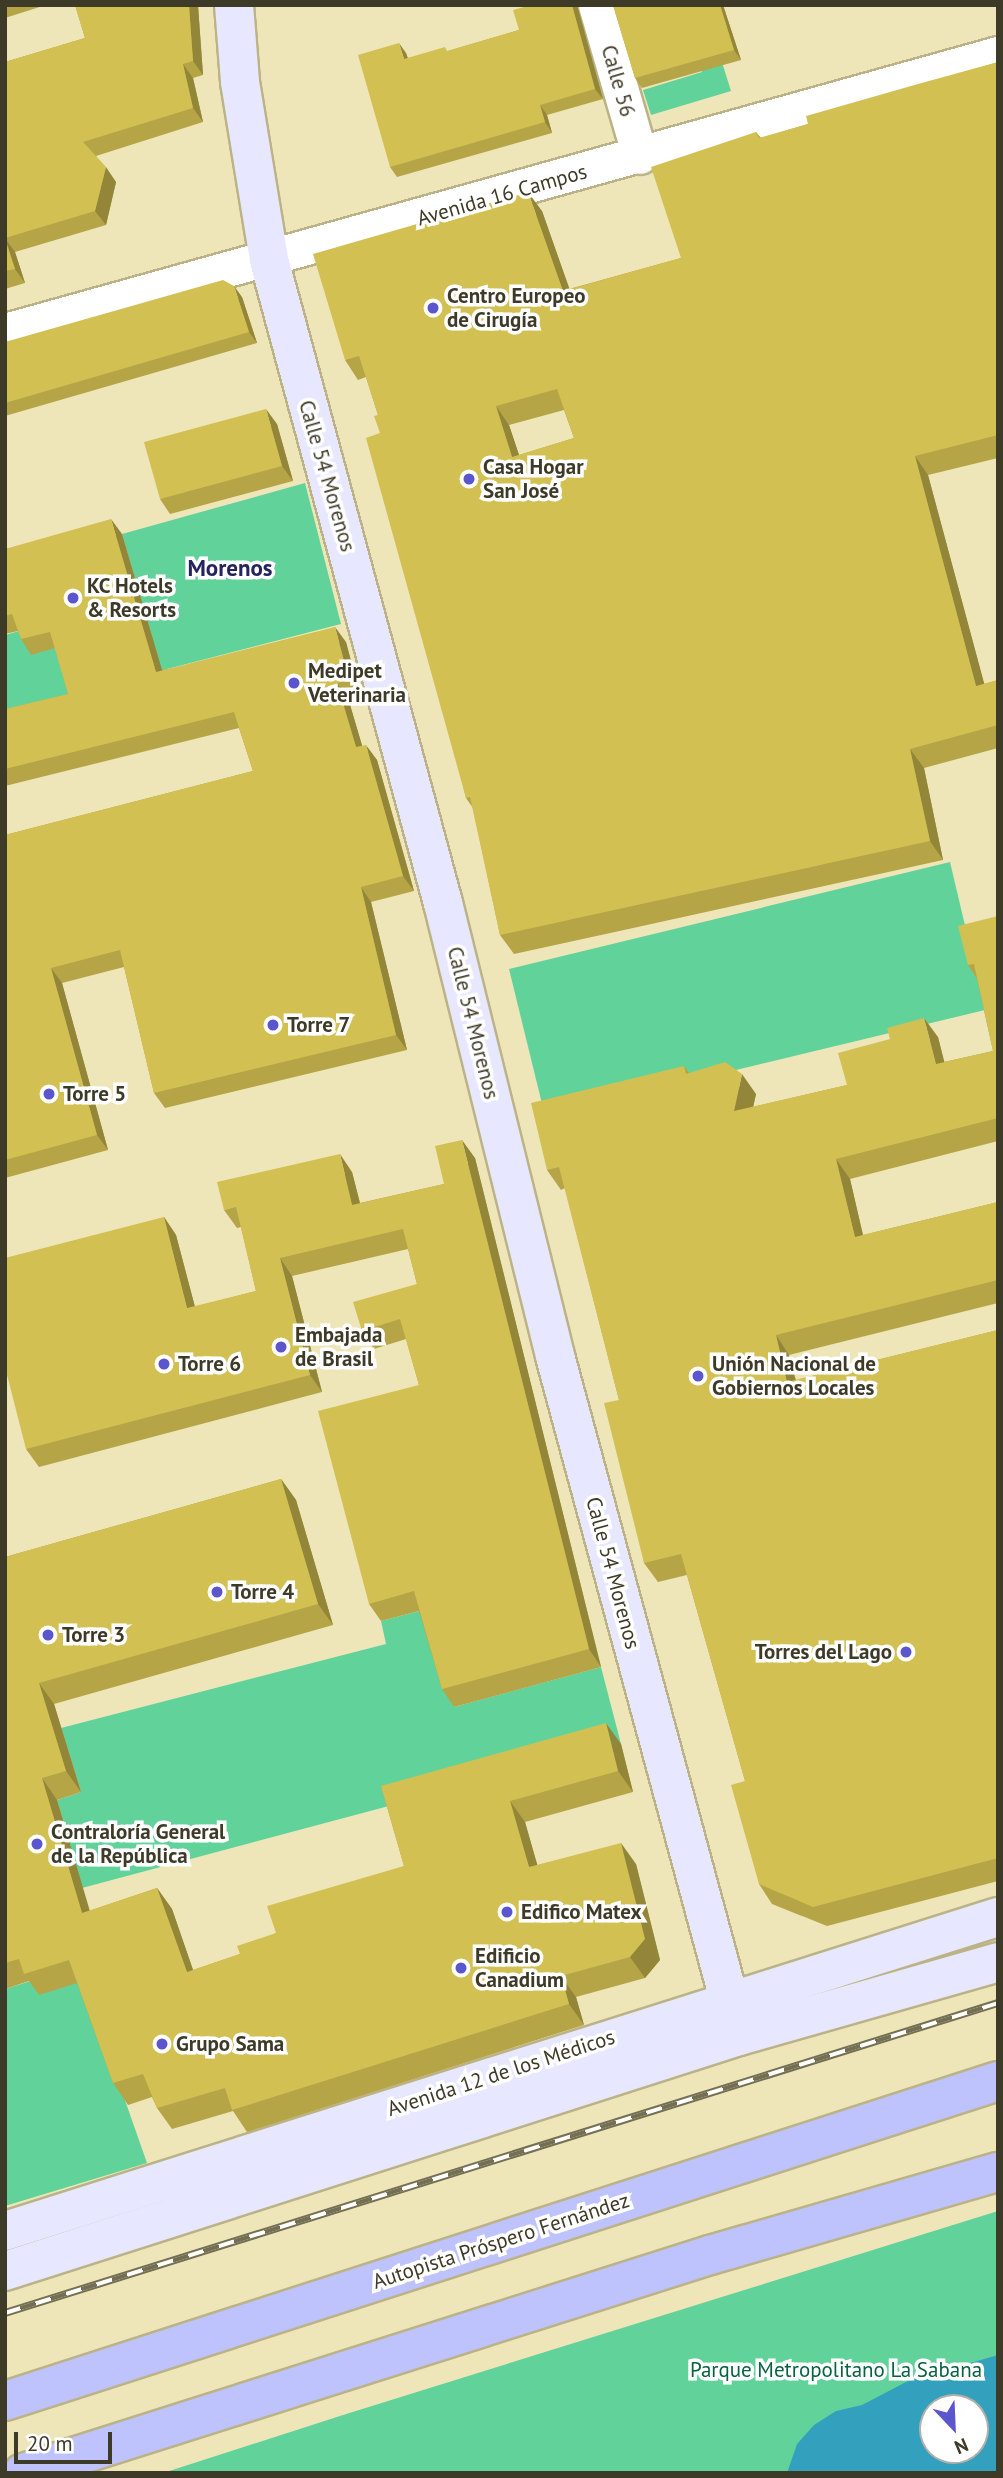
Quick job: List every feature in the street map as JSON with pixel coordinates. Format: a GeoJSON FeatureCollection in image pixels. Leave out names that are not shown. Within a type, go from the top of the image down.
{"type":"FeatureCollection","features":[{"type":"Feature","properties":{"kind":"highway","name":"Autopista Próspero Fernández"},"geometry":{"type":"LineString","coordinates":[[5,2401],[998,2081]]}},
{"type":"Feature","properties":{"kind":"highway"},"geometry":{"type":"LineString","coordinates":[[23,2473],[710,2255],[998,2172]]}},
{"type":"Feature","properties":{"kind":"main road","name":"Calle 54 Morenos"},"geometry":{"type":"LineString","coordinates":[[234,5],[240,82],[269,260],[443,903],[555,1356],[739,2036]]}},
{"type":"Feature","properties":{"kind":"main road","name":"Avenida 12 de los Médicos"},"geometry":{"type":"LineString","coordinates":[[5,2231],[729,1999],[998,1917]]}},
{"type":"Feature","properties":{"kind":"main road","name":"Avenida 12 de los Médicos"},"geometry":{"type":"LineString","coordinates":[[5,2271],[739,2036],[998,1962]]}},
{"type":"Feature","properties":{"kind":"street","name":"Calle 56"},"geometry":{"type":"LineString","coordinates":[[596,5],[640,156]]}},
{"type":"Feature","properties":{"kind":"street","name":"Avenida 16 Campos"},"geometry":{"type":"LineString","coordinates":[[5,331],[269,260],[998,54]]}},
{"type":"Feature","properties":{"kind":"green space"},"geometry":{"type":"Polygon","coordinates":[[[682,5],[704,5],[731,91],[651,115],[643,90],[702,72],[682,5]]]}},
{"type":"Feature","properties":{"kind":"green space"},"geometry":{"type":"Polygon","coordinates":[[[305,483],[341,624],[5,711],[5,635],[23,630],[61,647],[158,658],[122,534],[305,483]]]}},
{"type":"Feature","properties":{"kind":"green space"},"geometry":{"type":"Polygon","coordinates":[[[950,862],[985,1010],[545,1116],[509,969],[950,862]]]}},
{"type":"Feature","properties":{"kind":"green space"},"geometry":{"type":"Polygon","coordinates":[[[427,1609],[454,1707],[601,1667],[621,1744],[82,1888],[57,1800],[81,1792],[61,1728],[386,1644],[381,1621],[427,1609]]]}},
{"type":"Feature","properties":{"kind":"green space"},"geometry":{"type":"Polygon","coordinates":[[[78,1966],[147,2163],[5,2206],[5,1989],[78,1966]]]}},
{"type":"Feature","properties":{"kind":"green space","name":"Parque Metropolitano La Sabana"},"geometry":{"type":"Polygon","coordinates":[[[998,2211],[998,2473],[163,2473],[343,2415],[998,2211]]]}},
{"type":"Feature","properties":{"kind":"water"},"geometry":{"type":"Polygon","coordinates":[[[998,2355],[998,2473],[787,2473],[797,2444],[814,2425],[836,2411],[862,2405],[908,2381],[998,2355]]]}},
{"type":"Feature","properties":{"kind":"building"},"geometry":{"type":"Polygon","coordinates":[[[75,5],[189,5],[193,61],[183,64],[193,108],[83,142],[106,167],[95,211],[5,238],[5,62],[85,38],[75,5]]]}},
{"type":"Feature","properties":{"kind":"building"},"geometry":{"type":"Polygon","coordinates":[[[531,5],[572,5],[595,89],[540,105],[545,122],[390,167],[358,55],[399,43],[404,59],[445,47],[447,51],[519,30],[513,10],[531,5]]]}},
{"type":"Feature","properties":{"kind":"building"},"geometry":{"type":"Polygon","coordinates":[[[613,5],[720,5],[734,50],[635,78],[613,5]]]}},
{"type":"Feature","properties":{"kind":"building"},"geometry":{"type":"Polygon","coordinates":[[[998,62],[998,435],[915,456],[976,686],[998,680],[998,725],[910,749],[930,841],[500,935],[470,797],[466,798],[366,438],[380,433],[374,416],[378,415],[359,356],[345,360],[313,254],[528,192],[563,291],[681,258],[651,167],[756,132],[759,138],[808,124],[806,116],[998,62]],[[557,389],[496,406],[512,457],[574,438],[557,389]]]}},
{"type":"Feature","properties":{"kind":"building"},"geometry":{"type":"Polygon","coordinates":[[[5,239],[15,269],[5,271],[5,239]]]}},
{"type":"Feature","properties":{"kind":"building"},"geometry":{"type":"Polygon","coordinates":[[[223,280],[234,286],[249,332],[5,403],[5,342],[223,280]]]}},
{"type":"Feature","properties":{"kind":"building"},"geometry":{"type":"Polygon","coordinates":[[[266,409],[282,466],[160,499],[144,442],[266,409]]]}},
{"type":"Feature","properties":{"kind":"building"},"geometry":{"type":"Polygon","coordinates":[[[111,519],[156,672],[335,627],[349,680],[337,683],[356,747],[366,745],[403,876],[361,887],[396,1035],[154,1093],[120,950],[51,968],[97,1135],[5,1160],[5,835],[253,771],[234,712],[5,769],[5,709],[68,694],[50,632],[21,639],[12,614],[5,616],[5,549],[111,519]]]}},
{"type":"Feature","properties":{"kind":"building"},"geometry":{"type":"Polygon","coordinates":[[[998,916],[998,1118],[836,1159],[855,1237],[998,1202],[998,1280],[776,1335],[787,1382],[998,1330],[998,1858],[813,1907],[759,1884],[731,1785],[745,1781],[681,1554],[644,1563],[604,1403],[619,1400],[559,1167],[547,1170],[531,1103],[684,1066],[686,1074],[725,1062],[742,1074],[734,1111],[847,1085],[838,1053],[890,1039],[887,1028],[924,1018],[936,1064],[993,1051],[974,964],[968,965],[958,926],[998,916]]]}},
{"type":"Feature","properties":{"kind":"building"},"geometry":{"type":"Polygon","coordinates":[[[462,1140],[589,1649],[442,1689],[414,1591],[369,1604],[318,1411],[419,1385],[400,1319],[362,1331],[353,1302],[417,1284],[403,1229],[280,1258],[310,1375],[26,1449],[5,1367],[5,1258],[164,1217],[187,1308],[256,1291],[236,1207],[224,1210],[217,1182],[340,1154],[352,1205],[444,1184],[435,1146],[462,1140]]]}},
{"type":"Feature","properties":{"kind":"building"},"geometry":{"type":"Polygon","coordinates":[[[281,1479],[318,1604],[39,1683],[66,1771],[42,1778],[82,1913],[157,1888],[187,1972],[240,1954],[237,1946],[276,1933],[267,1906],[404,1866],[381,1786],[606,1723],[618,1771],[510,1801],[529,1867],[621,1843],[645,1939],[630,1957],[561,1976],[569,2004],[232,2110],[225,2088],[157,2108],[143,2074],[113,2083],[69,1960],[24,1974],[19,1959],[5,1963],[5,1557],[281,1479]]]}},
{"type":"Feature","properties":{"kind":"railway"},"geometry":{"type":"LineString","coordinates":[[5,2313],[998,2003]]}},
{"type":"Feature","properties":{"kind":"place","name":"Centro Europeo de Cirugía"},"geometry":{"type":"Point","coordinates":[433,308]}},
{"type":"Feature","properties":{"kind":"place","name":"Casa Hogar San José"},"geometry":{"type":"Point","coordinates":[469,479]}},
{"type":"Feature","properties":{"kind":"place","name":"KC Hotels & Resorts"},"geometry":{"type":"Point","coordinates":[73,598]}},
{"type":"Feature","properties":{"kind":"place","name":"Medipet Veterinaria"},"geometry":{"type":"Point","coordinates":[294,683]}},
{"type":"Feature","properties":{"kind":"place","name":"Torre 7"},"geometry":{"type":"Point","coordinates":[273,1025]}},
{"type":"Feature","properties":{"kind":"place","name":"Torre 5"},"geometry":{"type":"Point","coordinates":[49,1094]}},
{"type":"Feature","properties":{"kind":"place","name":"Embajada de Brasil"},"geometry":{"type":"Point","coordinates":[281,1347]}},
{"type":"Feature","properties":{"kind":"place","name":"Torre 6"},"geometry":{"type":"Point","coordinates":[164,1364]}},
{"type":"Feature","properties":{"kind":"place","name":"Unión Nacional de Gobiernos Locales"},"geometry":{"type":"Point","coordinates":[698,1376]}},
{"type":"Feature","properties":{"kind":"place","name":"Torre 4"},"geometry":{"type":"Point","coordinates":[217,1592]}},
{"type":"Feature","properties":{"kind":"place","name":"Torre 3"},"geometry":{"type":"Point","coordinates":[48,1635]}},
{"type":"Feature","properties":{"kind":"place","name":"Torres del Lago"},"geometry":{"type":"Point","coordinates":[906,1652]}},
{"type":"Feature","properties":{"kind":"place","name":"Contraloría General de la República"},"geometry":{"type":"Point","coordinates":[37,1844]}},
{"type":"Feature","properties":{"kind":"place","name":"Edifico Matex"},"geometry":{"type":"Point","coordinates":[507,1912]}},
{"type":"Feature","properties":{"kind":"place","name":"Edificio Canadium"},"geometry":{"type":"Point","coordinates":[461,1968]}},
{"type":"Feature","properties":{"kind":"place","name":"Grupo Sama"},"geometry":{"type":"Point","coordinates":[162,2044]}},
{"type":"Feature","properties":{"kind":"district","name":"Morenos"},"geometry":{"type":"Point","coordinates":[230,568]}}]}
